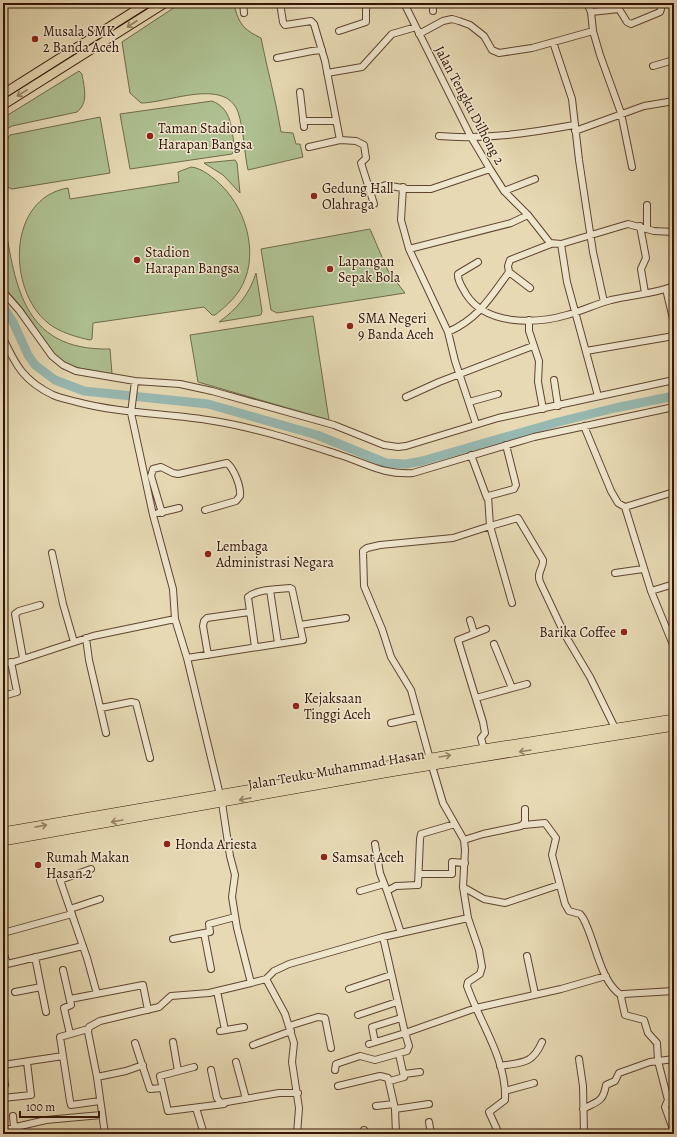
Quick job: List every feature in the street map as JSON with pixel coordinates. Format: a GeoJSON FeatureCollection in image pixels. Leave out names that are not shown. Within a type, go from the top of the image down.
{"type":"FeatureCollection","features":[{"type":"Feature","properties":{"kind":"highway","name":"Jalan Teuku Muhammad Hasan"},"geometry":{"type":"LineString","coordinates":[[3,841],[192,804],[390,769],[587,737],[615,728],[674,719]]}},
{"type":"Feature","properties":{"kind":"highway","name":"Jalan Teuku Muhammad Hasan"},"geometry":{"type":"LineString","coordinates":[[431,763],[484,749],[674,726]]}},
{"type":"Feature","properties":{"kind":"highway","name":"Jalan Teuku Muhammad Hasan"},"geometry":{"type":"LineString","coordinates":[[3,832],[192,804]]}},
{"type":"Feature","properties":{"kind":"main road"},"geometry":{"type":"LineString","coordinates":[[3,94],[150,5],[165,3]]}},
{"type":"Feature","properties":{"kind":"main road"},"geometry":{"type":"LineString","coordinates":[[3,104],[150,5]]}},
{"type":"Feature","properties":{"kind":"street"},"geometry":{"type":"LineString","coordinates":[[243,3],[244,13]]}},
{"type":"Feature","properties":{"kind":"street"},"geometry":{"type":"LineString","coordinates":[[280,3],[283,22],[285,25],[313,22],[322,50],[340,140]]}},
{"type":"Feature","properties":{"kind":"street"},"geometry":{"type":"LineString","coordinates":[[339,31],[366,22],[366,6],[376,3]]}},
{"type":"Feature","properties":{"kind":"street","name":"Jalan Tengku Dilhong 2"},"geometry":{"type":"LineString","coordinates":[[404,3],[471,137],[490,169],[504,191],[528,215],[551,244]]}},
{"type":"Feature","properties":{"kind":"street"},"geometry":{"type":"LineString","coordinates":[[433,3],[433,11]]}},
{"type":"Feature","properties":{"kind":"street"},"geometry":{"type":"LineString","coordinates":[[587,3],[604,69],[622,113],[632,167]]}},
{"type":"Feature","properties":{"kind":"street"},"geometry":{"type":"LineString","coordinates":[[590,12],[617,8],[621,11],[627,22],[631,24],[660,12],[661,9],[659,3]]}},
{"type":"Feature","properties":{"kind":"street"},"geometry":{"type":"LineString","coordinates":[[419,34],[436,24],[452,19],[470,25],[486,38],[495,53],[532,48],[593,31]]}},
{"type":"Feature","properties":{"kind":"street"},"geometry":{"type":"LineString","coordinates":[[327,73],[362,67],[392,34],[416,27]]}},
{"type":"Feature","properties":{"kind":"street"},"geometry":{"type":"LineString","coordinates":[[553,42],[572,99],[575,128],[592,236],[604,302]]}},
{"type":"Feature","properties":{"kind":"street"},"geometry":{"type":"LineString","coordinates":[[277,58],[312,50],[322,50]]}},
{"type":"Feature","properties":{"kind":"street"},"geometry":{"type":"LineString","coordinates":[[653,66],[674,60]]}},
{"type":"Feature","properties":{"kind":"street"},"geometry":{"type":"LineString","coordinates":[[300,92],[304,124],[336,121]]}},
{"type":"Feature","properties":{"kind":"street"},"geometry":{"type":"LineString","coordinates":[[439,136],[471,137],[515,135],[575,128],[650,104],[674,100]]}},
{"type":"Feature","properties":{"kind":"street"},"geometry":{"type":"LineString","coordinates":[[309,147],[340,140],[360,142],[364,144],[366,158],[361,163],[371,190],[374,204]]}},
{"type":"Feature","properties":{"kind":"street"},"geometry":{"type":"LineString","coordinates":[[371,190],[386,185],[430,189],[490,169]]}},
{"type":"Feature","properties":{"kind":"street"},"geometry":{"type":"LineString","coordinates":[[504,191],[535,178]]}},
{"type":"Feature","properties":{"kind":"street"},"geometry":{"type":"LineString","coordinates":[[403,187],[401,220],[409,249],[448,332],[451,349],[476,424]]}},
{"type":"Feature","properties":{"kind":"street"},"geometry":{"type":"LineString","coordinates":[[647,205],[647,228]]}},
{"type":"Feature","properties":{"kind":"street"},"geometry":{"type":"LineString","coordinates":[[409,249],[511,223],[528,215]]}},
{"type":"Feature","properties":{"kind":"street"},"geometry":{"type":"LineString","coordinates":[[530,288],[509,272],[508,266],[513,258],[551,244],[562,244],[628,224],[664,233],[674,232]]}},
{"type":"Feature","properties":{"kind":"street"},"geometry":{"type":"LineString","coordinates":[[640,226],[646,258],[641,269],[645,293]]}},
{"type":"Feature","properties":{"kind":"street"},"geometry":{"type":"LineString","coordinates":[[562,244],[567,282],[574,313],[598,396]]}},
{"type":"Feature","properties":{"kind":"street"},"geometry":{"type":"LineString","coordinates":[[478,262],[458,274],[457,277],[472,302],[482,310],[502,318],[529,320],[554,318],[574,313],[604,302],[674,286]]}},
{"type":"Feature","properties":{"kind":"street"},"geometry":{"type":"LineString","coordinates":[[448,332],[482,310],[509,272]]}},
{"type":"Feature","properties":{"kind":"street"},"geometry":{"type":"LineString","coordinates":[[666,289],[674,323]]}},
{"type":"Feature","properties":{"kind":"street"},"geometry":{"type":"LineString","coordinates":[[3,292],[19,310],[52,356],[63,365],[76,371],[135,384],[180,384],[212,391],[296,414],[391,447],[406,446],[476,424],[674,380]]}},
{"type":"Feature","properties":{"kind":"street"},"geometry":{"type":"LineString","coordinates":[[529,320],[529,331],[540,365],[538,382],[543,409]]}},
{"type":"Feature","properties":{"kind":"street"},"geometry":{"type":"LineString","coordinates":[[586,351],[674,336]]}},
{"type":"Feature","properties":{"kind":"street"},"geometry":{"type":"LineString","coordinates":[[3,338],[18,368],[35,384],[54,395],[94,406],[215,421],[255,430],[304,444],[393,474],[413,473],[506,445],[584,426],[674,407]]}},
{"type":"Feature","properties":{"kind":"street"},"geometry":{"type":"LineString","coordinates":[[406,397],[437,383],[533,346]]}},
{"type":"Feature","properties":{"kind":"street"},"geometry":{"type":"LineString","coordinates":[[554,380],[558,406]]}},
{"type":"Feature","properties":{"kind":"street"},"geometry":{"type":"LineString","coordinates":[[135,384],[132,410],[153,515],[173,589],[174,619],[187,658],[221,799],[228,845],[235,875],[232,897],[251,982]]}},
{"type":"Feature","properties":{"kind":"street"},"geometry":{"type":"LineString","coordinates":[[469,402],[498,394]]}},
{"type":"Feature","properties":{"kind":"street"},"geometry":{"type":"LineString","coordinates":[[584,426],[613,496],[618,503],[625,507],[651,591],[674,646]]}},
{"type":"Feature","properties":{"kind":"street"},"geometry":{"type":"LineString","coordinates":[[487,498],[490,495],[516,488],[506,445]]}},
{"type":"Feature","properties":{"kind":"street"},"geometry":{"type":"LineString","coordinates":[[472,455],[487,498],[490,526],[512,603]]}},
{"type":"Feature","properties":{"kind":"street"},"geometry":{"type":"LineString","coordinates":[[162,512],[151,476],[153,469],[161,467],[172,473],[178,474],[227,463],[231,468],[240,488],[240,496],[236,501],[205,510]]}},
{"type":"Feature","properties":{"kind":"street"},"geometry":{"type":"LineString","coordinates":[[625,507],[674,492]]}},
{"type":"Feature","properties":{"kind":"street"},"geometry":{"type":"LineString","coordinates":[[153,515],[179,508]]}},
{"type":"Feature","properties":{"kind":"street"},"geometry":{"type":"LineString","coordinates":[[499,1134],[489,1112],[505,1100],[505,1091],[500,1066],[467,984],[480,974],[482,967],[479,950],[468,918],[463,887],[465,863],[464,840],[443,802],[411,690],[391,657],[382,628],[367,596],[364,586],[363,551],[367,548],[380,545],[453,538],[517,518],[521,520],[544,563],[539,573],[540,582],[565,635],[590,677],[615,728]]}},
{"type":"Feature","properties":{"kind":"street"},"geometry":{"type":"LineString","coordinates":[[52,553],[63,604],[74,642]]}},
{"type":"Feature","properties":{"kind":"street"},"geometry":{"type":"LineString","coordinates":[[615,574],[644,568]]}},
{"type":"Feature","properties":{"kind":"street"},"geometry":{"type":"LineString","coordinates":[[651,591],[674,584]]}},
{"type":"Feature","properties":{"kind":"street"},"geometry":{"type":"LineString","coordinates":[[187,658],[303,640],[292,589],[270,590],[250,596],[247,600],[255,647]]}},
{"type":"Feature","properties":{"kind":"street"},"geometry":{"type":"LineString","coordinates":[[270,590],[278,643]]}},
{"type":"Feature","properties":{"kind":"street"},"geometry":{"type":"LineString","coordinates":[[23,658],[14,614],[19,611],[40,606]]}},
{"type":"Feature","properties":{"kind":"street"},"geometry":{"type":"LineString","coordinates":[[208,655],[203,626],[204,621],[207,618],[249,612]]}},
{"type":"Feature","properties":{"kind":"street"},"geometry":{"type":"LineString","coordinates":[[300,626],[346,618]]}},
{"type":"Feature","properties":{"kind":"street"},"geometry":{"type":"LineString","coordinates":[[3,663],[11,662],[86,638],[174,619]]}},
{"type":"Feature","properties":{"kind":"street"},"geometry":{"type":"LineString","coordinates":[[470,620],[474,633]]}},
{"type":"Feature","properties":{"kind":"street"},"geometry":{"type":"LineString","coordinates":[[484,749],[481,738],[485,732],[458,640],[474,633],[486,630]]}},
{"type":"Feature","properties":{"kind":"street"},"geometry":{"type":"LineString","coordinates":[[86,638],[89,660],[106,733]]}},
{"type":"Feature","properties":{"kind":"street"},"geometry":{"type":"LineString","coordinates":[[494,644],[512,688]]}},
{"type":"Feature","properties":{"kind":"street"},"geometry":{"type":"LineString","coordinates":[[3,696],[17,692],[11,662]]}},
{"type":"Feature","properties":{"kind":"street"},"geometry":{"type":"LineString","coordinates":[[476,698],[527,684]]}},
{"type":"Feature","properties":{"kind":"street"},"geometry":{"type":"LineString","coordinates":[[101,708],[131,702],[136,703],[150,758]]}},
{"type":"Feature","properties":{"kind":"street"},"geometry":{"type":"LineString","coordinates":[[391,723],[418,717]]}},
{"type":"Feature","properties":{"kind":"street"},"geometry":{"type":"LineString","coordinates":[[524,825],[525,809]]}},
{"type":"Feature","properties":{"kind":"street"},"geometry":{"type":"LineString","coordinates":[[464,840],[524,825],[545,823],[556,838],[552,855],[559,885],[567,908],[571,912],[580,914],[587,925],[606,976],[612,987],[621,995],[625,1015],[643,1019],[648,1033],[655,1039],[658,1061],[668,1100],[665,1107],[674,1132]]}},
{"type":"Feature","properties":{"kind":"street"},"geometry":{"type":"LineString","coordinates":[[387,891],[396,886],[417,886],[419,884],[420,874],[421,834],[455,824]]}},
{"type":"Feature","properties":{"kind":"street"},"geometry":{"type":"LineString","coordinates":[[375,844],[384,884],[401,933]]}},
{"type":"Feature","properties":{"kind":"street"},"geometry":{"type":"LineString","coordinates":[[420,874],[452,874],[452,862],[465,863]]}},
{"type":"Feature","properties":{"kind":"street"},"geometry":{"type":"LineString","coordinates":[[91,869],[61,880],[97,994]]}},
{"type":"Feature","properties":{"kind":"street"},"geometry":{"type":"LineString","coordinates":[[360,891],[384,884]]}},
{"type":"Feature","properties":{"kind":"street"},"geometry":{"type":"LineString","coordinates":[[463,887],[484,899],[505,903],[559,885]]}},
{"type":"Feature","properties":{"kind":"street"},"geometry":{"type":"LineString","coordinates":[[3,933],[71,912],[100,899]]}},
{"type":"Feature","properties":{"kind":"street"},"geometry":{"type":"LineString","coordinates":[[173,939],[210,932],[210,923],[236,917]]}},
{"type":"Feature","properties":{"kind":"street"},"geometry":{"type":"LineString","coordinates":[[100,1101],[71,1104],[60,1037],[88,1029],[91,1025],[100,1021],[159,1007],[171,996],[217,991],[266,979],[274,971],[289,964],[383,937],[468,918]]}},
{"type":"Feature","properties":{"kind":"street"},"geometry":{"type":"LineString","coordinates":[[204,933],[211,969]]}},
{"type":"Feature","properties":{"kind":"street"},"geometry":{"type":"LineString","coordinates":[[335,1070],[336,1064],[348,1060],[365,1056],[375,1060],[399,1054],[409,1049],[383,937]]}},
{"type":"Feature","properties":{"kind":"street"},"geometry":{"type":"LineString","coordinates":[[3,951],[5,965],[83,946]]}},
{"type":"Feature","properties":{"kind":"street"},"geometry":{"type":"LineString","coordinates":[[527,956],[536,994]]}},
{"type":"Feature","properties":{"kind":"street"},"geometry":{"type":"LineString","coordinates":[[35,957],[46,1012]]}},
{"type":"Feature","properties":{"kind":"street"},"geometry":{"type":"LineString","coordinates":[[63,970],[71,1006],[64,1009],[70,1034]]}},
{"type":"Feature","properties":{"kind":"street"},"geometry":{"type":"LineString","coordinates":[[349,988],[391,975]]}},
{"type":"Feature","properties":{"kind":"street"},"geometry":{"type":"LineString","coordinates":[[401,1018],[372,1027],[372,1043],[476,1008],[606,976]]}},
{"type":"Feature","properties":{"kind":"street"},"geometry":{"type":"LineString","coordinates":[[266,979],[277,997],[294,1043],[292,1062],[298,1093],[299,1108],[297,1134]]}},
{"type":"Feature","properties":{"kind":"street"},"geometry":{"type":"LineString","coordinates":[[70,1000],[143,985],[148,1010]]}},
{"type":"Feature","properties":{"kind":"street"},"geometry":{"type":"LineString","coordinates":[[15,992],[41,987]]}},
{"type":"Feature","properties":{"kind":"street"},"geometry":{"type":"LineString","coordinates":[[217,991],[223,1030],[244,1026]]}},
{"type":"Feature","properties":{"kind":"street"},"geometry":{"type":"LineString","coordinates":[[621,995],[674,991]]}},
{"type":"Feature","properties":{"kind":"street"},"geometry":{"type":"LineString","coordinates":[[358,1015],[397,1002]]}},
{"type":"Feature","properties":{"kind":"street"},"geometry":{"type":"LineString","coordinates":[[253,1045],[318,1017],[325,1018],[331,1048]]}},
{"type":"Feature","properties":{"kind":"street"},"geometry":{"type":"LineString","coordinates":[[88,1029],[97,1077],[104,1134]]}},
{"type":"Feature","properties":{"kind":"street"},"geometry":{"type":"LineString","coordinates":[[173,1042],[178,1071]]}},
{"type":"Feature","properties":{"kind":"street"},"geometry":{"type":"LineString","coordinates":[[500,1066],[523,1062],[534,1057],[542,1042]]}},
{"type":"Feature","properties":{"kind":"street"},"geometry":{"type":"LineString","coordinates":[[135,1043],[150,1089],[162,1088]]}},
{"type":"Feature","properties":{"kind":"street"},"geometry":{"type":"LineString","coordinates":[[399,1054],[404,1074]]}},
{"type":"Feature","properties":{"kind":"street"},"geometry":{"type":"LineString","coordinates":[[3,1065],[62,1056]]}},
{"type":"Feature","properties":{"kind":"street"},"geometry":{"type":"LineString","coordinates":[[579,1059],[583,1086],[584,1134]]}},
{"type":"Feature","properties":{"kind":"street"},"geometry":{"type":"LineString","coordinates":[[583,1108],[602,1097],[605,1094],[606,1085],[615,1081],[619,1073],[636,1066],[674,1059]]}},
{"type":"Feature","properties":{"kind":"street"},"geometry":{"type":"LineString","coordinates":[[3,1098],[31,1094],[27,1062]]}},
{"type":"Feature","properties":{"kind":"street"},"geometry":{"type":"LineString","coordinates":[[236,1062],[246,1098]]}},
{"type":"Feature","properties":{"kind":"street"},"geometry":{"type":"LineString","coordinates":[[97,1077],[143,1065]]}},
{"type":"Feature","properties":{"kind":"street"},"geometry":{"type":"LineString","coordinates":[[194,1067],[160,1076],[168,1111],[224,1104],[246,1098],[279,1093],[298,1093]]}},
{"type":"Feature","properties":{"kind":"street"},"geometry":{"type":"LineString","coordinates":[[211,1070],[218,1102],[224,1104]]}},
{"type":"Feature","properties":{"kind":"street"},"geometry":{"type":"LineString","coordinates":[[3,1071],[5,1085]]}},
{"type":"Feature","properties":{"kind":"street"},"geometry":{"type":"LineString","coordinates":[[390,1081],[404,1077],[404,1074],[420,1072]]}},
{"type":"Feature","properties":{"kind":"street"},"geometry":{"type":"LineString","coordinates":[[338,1086],[380,1076],[388,1078],[390,1081],[395,1107],[396,1134]]}},
{"type":"Feature","properties":{"kind":"street"},"geometry":{"type":"LineString","coordinates":[[505,1091],[534,1083]]}},
{"type":"Feature","properties":{"kind":"street"},"geometry":{"type":"LineString","coordinates":[[376,1106],[395,1107],[429,1104]]}},
{"type":"Feature","properties":{"kind":"street"},"geometry":{"type":"LineString","coordinates":[[196,1108],[204,1134]]}},
{"type":"Feature","properties":{"kind":"street"},"geometry":{"type":"LineString","coordinates":[[3,1130],[46,1120],[101,1115]]}},
{"type":"Feature","properties":{"kind":"street"},"geometry":{"type":"LineString","coordinates":[[13,1116],[14,1127]]}},
{"type":"Feature","properties":{"kind":"street"},"geometry":{"type":"LineString","coordinates":[[429,1122],[431,1134]]}},
{"type":"Feature","properties":{"kind":"green space"},"geometry":{"type":"Polygon","coordinates":[[[181,3],[239,3],[235,8],[241,23],[251,33],[261,38],[281,132],[293,133],[296,144],[300,144],[303,157],[248,170],[240,119],[238,112],[231,102],[221,96],[195,94],[141,103],[130,93],[122,42],[181,3]]]}},
{"type":"Feature","properties":{"kind":"green space"},"geometry":{"type":"Polygon","coordinates":[[[79,71],[82,74],[85,94],[83,104],[77,112],[12,126],[3,131],[3,118],[79,71]]]}},
{"type":"Feature","properties":{"kind":"green space"},"geometry":{"type":"Polygon","coordinates":[[[212,101],[224,109],[230,121],[235,149],[232,154],[130,169],[120,114],[212,101]]]}},
{"type":"Feature","properties":{"kind":"green space"},"geometry":{"type":"Polygon","coordinates":[[[100,117],[110,173],[12,189],[7,187],[4,167],[4,153],[10,135],[100,117]]]}},
{"type":"Feature","properties":{"kind":"green space"},"geometry":{"type":"Polygon","coordinates":[[[235,160],[237,163],[240,193],[223,175],[204,163],[235,160]]]}},
{"type":"Feature","properties":{"kind":"green space","name":"Stadion Harapan Bangsa"},"geometry":{"type":"Polygon","coordinates":[[[191,167],[204,171],[222,186],[239,209],[244,222],[250,251],[249,265],[239,291],[231,301],[215,315],[212,315],[204,307],[93,323],[92,339],[90,340],[68,334],[48,323],[35,308],[25,289],[20,268],[20,247],[24,226],[33,209],[48,195],[68,188],[70,199],[179,182],[178,172],[191,167]]]}},
{"type":"Feature","properties":{"kind":"green space"},"geometry":{"type":"Polygon","coordinates":[[[3,213],[12,264],[18,287],[27,308],[40,325],[57,338],[80,347],[110,349],[112,374],[86,370],[65,364],[54,354],[23,309],[3,286],[3,213]]]}},
{"type":"Feature","properties":{"kind":"green space","name":"Lapangan Sepak Bola"},"geometry":{"type":"Polygon","coordinates":[[[370,229],[388,271],[405,293],[277,313],[271,310],[261,249],[370,229]]]}},
{"type":"Feature","properties":{"kind":"green space"},"geometry":{"type":"Polygon","coordinates":[[[256,273],[262,311],[261,315],[219,322],[242,301],[250,288],[256,273]]]}},
{"type":"Feature","properties":{"kind":"green space"},"geometry":{"type":"Polygon","coordinates":[[[313,316],[329,420],[198,382],[190,335],[313,316]]]}},
{"type":"Feature","properties":{"kind":"waterway"},"geometry":{"type":"LineString","coordinates":[[3,307],[13,322],[28,355],[35,365],[55,380],[84,391],[208,404],[317,435],[386,463],[406,464],[422,461],[558,422],[674,396]]}},
{"type":"Feature","properties":{"kind":"place","name":"Musala SMK 2 Banda Aceh"},"geometry":{"type":"Point","coordinates":[35,39]}},
{"type":"Feature","properties":{"kind":"place","name":"Taman Stadion Harapan Bangsa"},"geometry":{"type":"Point","coordinates":[150,136]}},
{"type":"Feature","properties":{"kind":"place","name":"Gedung Hall Olahraga"},"geometry":{"type":"Point","coordinates":[314,196]}},
{"type":"Feature","properties":{"kind":"place","name":"Stadion Harapan Bangsa"},"geometry":{"type":"Point","coordinates":[137,260]}},
{"type":"Feature","properties":{"kind":"place","name":"Lapangan Sepak Bola"},"geometry":{"type":"Point","coordinates":[330,269]}},
{"type":"Feature","properties":{"kind":"place","name":"SMA Negeri 9 Banda Aceh"},"geometry":{"type":"Point","coordinates":[350,326]}},
{"type":"Feature","properties":{"kind":"place","name":"Lembaga Administrasi Negara"},"geometry":{"type":"Point","coordinates":[208,554]}},
{"type":"Feature","properties":{"kind":"place","name":"Barika Coffee"},"geometry":{"type":"Point","coordinates":[624,632]}},
{"type":"Feature","properties":{"kind":"place","name":"Kejaksaan Tinggi Aceh"},"geometry":{"type":"Point","coordinates":[296,706]}},
{"type":"Feature","properties":{"kind":"place","name":"Honda Ariesta"},"geometry":{"type":"Point","coordinates":[167,844]}},
{"type":"Feature","properties":{"kind":"place","name":"Samsat Aceh"},"geometry":{"type":"Point","coordinates":[324,857]}},
{"type":"Feature","properties":{"kind":"place","name":"Rumah Makan Hasan 2"},"geometry":{"type":"Point","coordinates":[38,865]}}]}
